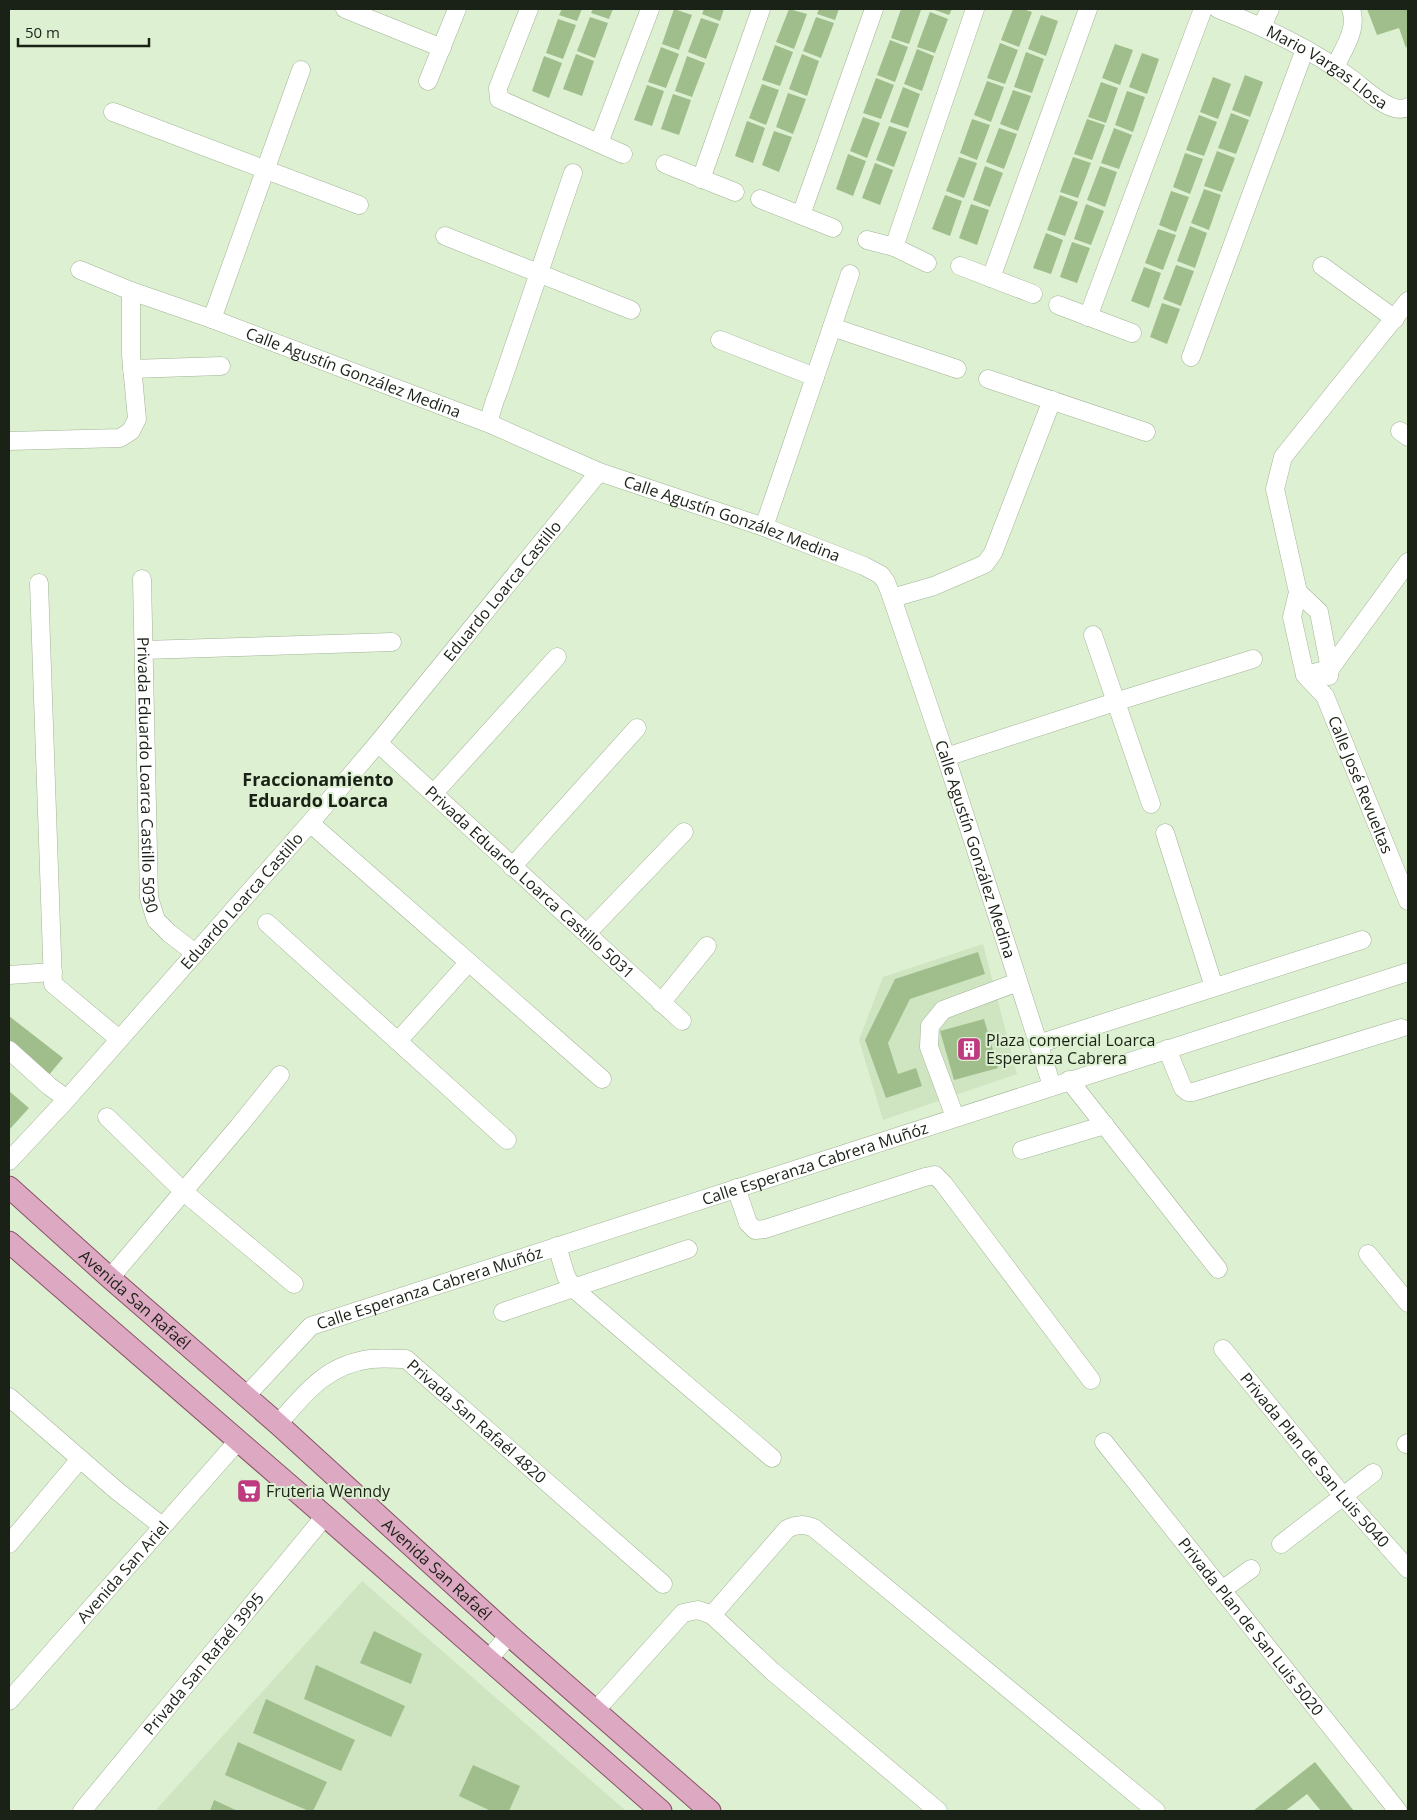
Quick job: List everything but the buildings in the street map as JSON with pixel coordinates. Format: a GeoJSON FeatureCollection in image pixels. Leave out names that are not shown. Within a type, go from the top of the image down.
{"type":"FeatureCollection","features":[{"type":"Feature","properties":{"kind":"main road","name":"Avenida San Rafaél"},"geometry":{"type":"LineString","coordinates":[[9,1187],[110,1278],[278,1424],[509,1636],[710,1811]]}},
{"type":"Feature","properties":{"kind":"main road","name":"Avenida San Rafaél"},"geometry":{"type":"LineString","coordinates":[[9,1242],[661,1811]]}},
{"type":"Feature","properties":{"kind":"street"},"geometry":{"type":"LineString","coordinates":[[344,9],[442,48]]}},
{"type":"Feature","properties":{"kind":"street"},"geometry":{"type":"LineString","coordinates":[[428,81],[457,9]]}},
{"type":"Feature","properties":{"kind":"street"},"geometry":{"type":"LineString","coordinates":[[529,9],[498,88],[500,99],[623,154]]}},
{"type":"Feature","properties":{"kind":"street"},"geometry":{"type":"LineString","coordinates":[[599,143],[650,9]]}},
{"type":"Feature","properties":{"kind":"street"},"geometry":{"type":"LineString","coordinates":[[701,179],[761,9]]}},
{"type":"Feature","properties":{"kind":"street"},"geometry":{"type":"LineString","coordinates":[[801,215],[874,9]]}},
{"type":"Feature","properties":{"kind":"street"},"geometry":{"type":"LineString","coordinates":[[894,247],[975,9]]}},
{"type":"Feature","properties":{"kind":"street"},"geometry":{"type":"LineString","coordinates":[[991,278],[1088,9]]}},
{"type":"Feature","properties":{"kind":"street"},"geometry":{"type":"LineString","coordinates":[[1088,317],[1203,9]]}},
{"type":"Feature","properties":{"kind":"street","name":"Mario Vargas Llosa"},"geometry":{"type":"LineString","coordinates":[[1218,9],[1262,26],[1305,49],[1335,67],[1390,107],[1403,110],[1408,107]]}},
{"type":"Feature","properties":{"kind":"street"},"geometry":{"type":"LineString","coordinates":[[1262,26],[1270,9]]}},
{"type":"Feature","properties":{"kind":"street"},"geometry":{"type":"LineString","coordinates":[[1335,67],[1353,30],[1354,18],[1351,9]]}},
{"type":"Feature","properties":{"kind":"street"},"geometry":{"type":"LineString","coordinates":[[1191,357],[1305,49]]}},
{"type":"Feature","properties":{"kind":"street"},"geometry":{"type":"LineString","coordinates":[[212,319],[301,70]]}},
{"type":"Feature","properties":{"kind":"street"},"geometry":{"type":"LineString","coordinates":[[113,112],[359,205]]}},
{"type":"Feature","properties":{"kind":"street"},"geometry":{"type":"LineString","coordinates":[[665,164],[735,192]]}},
{"type":"Feature","properties":{"kind":"street"},"geometry":{"type":"LineString","coordinates":[[488,423],[494,400],[500,390],[573,173]]}},
{"type":"Feature","properties":{"kind":"street"},"geometry":{"type":"LineString","coordinates":[[760,199],[833,228]]}},
{"type":"Feature","properties":{"kind":"street"},"geometry":{"type":"LineString","coordinates":[[445,236],[631,310]]}},
{"type":"Feature","properties":{"kind":"street"},"geometry":{"type":"LineString","coordinates":[[867,240],[894,247],[927,264]]}},
{"type":"Feature","properties":{"kind":"street"},"geometry":{"type":"LineString","coordinates":[[960,266],[1033,294]]}},
{"type":"Feature","properties":{"kind":"street"},"geometry":{"type":"LineString","coordinates":[[1322,266],[1395,318]]}},
{"type":"Feature","properties":{"kind":"street","name":"Calle Agustín González Medina"},"geometry":{"type":"LineString","coordinates":[[80,270],[131,291],[212,319],[488,423],[599,472],[764,527],[864,566],[881,575],[892,598],[946,757],[1052,1086]]}},
{"type":"Feature","properties":{"kind":"street"},"geometry":{"type":"LineString","coordinates":[[764,527],[850,274]]}},
{"type":"Feature","properties":{"kind":"street"},"geometry":{"type":"LineString","coordinates":[[9,441],[120,438],[131,431],[137,418],[132,369],[131,291]]}},
{"type":"Feature","properties":{"kind":"street","name":"Calle José Revueltas"},"geometry":{"type":"LineString","coordinates":[[1408,301],[1283,457],[1275,488],[1298,592],[1292,617],[1305,674],[1325,696],[1408,901]]}},
{"type":"Feature","properties":{"kind":"street"},"geometry":{"type":"LineString","coordinates":[[1058,305],[1132,333]]}},
{"type":"Feature","properties":{"kind":"street"},"geometry":{"type":"LineString","coordinates":[[832,327],[958,369]]}},
{"type":"Feature","properties":{"kind":"street"},"geometry":{"type":"LineString","coordinates":[[720,340],[815,377]]}},
{"type":"Feature","properties":{"kind":"street"},"geometry":{"type":"LineString","coordinates":[[132,369],[221,366]]}},
{"type":"Feature","properties":{"kind":"street"},"geometry":{"type":"LineString","coordinates":[[988,379],[1146,432]]}},
{"type":"Feature","properties":{"kind":"street"},"geometry":{"type":"LineString","coordinates":[[892,598],[934,586],[985,564],[993,553],[1052,400]]}},
{"type":"Feature","properties":{"kind":"street","name":"Eduardo Loarca Castillo"},"geometry":{"type":"LineString","coordinates":[[9,1161],[67,1099],[310,823],[378,743],[599,472]]}},
{"type":"Feature","properties":{"kind":"street"},"geometry":{"type":"LineString","coordinates":[[1305,674],[1330,669],[1408,562]]}},
{"type":"Feature","properties":{"kind":"street","name":"Privada Eduardo Loarca Castillo 5030"},"geometry":{"type":"LineString","coordinates":[[142,580],[149,898],[156,920],[195,953]]}},
{"type":"Feature","properties":{"kind":"street"},"geometry":{"type":"LineString","coordinates":[[39,583],[53,984],[119,1039]]}},
{"type":"Feature","properties":{"kind":"street","name":"Calle José Revueltas"},"geometry":{"type":"LineString","coordinates":[[1298,592],[1319,612],[1330,669],[1325,696]]}},
{"type":"Feature","properties":{"kind":"street"},"geometry":{"type":"LineString","coordinates":[[1093,635],[1152,804]]}},
{"type":"Feature","properties":{"kind":"street"},"geometry":{"type":"LineString","coordinates":[[144,650],[392,642]]}},
{"type":"Feature","properties":{"kind":"street"},"geometry":{"type":"LineString","coordinates":[[434,793],[556,657]]}},
{"type":"Feature","properties":{"kind":"street"},"geometry":{"type":"LineString","coordinates":[[946,757],[1253,659]]}},
{"type":"Feature","properties":{"kind":"street"},"geometry":{"type":"LineString","coordinates":[[512,867],[637,728]]}},
{"type":"Feature","properties":{"kind":"street","name":"Privada Eduardo Loarca Castillo 5031"},"geometry":{"type":"LineString","coordinates":[[378,743],[682,1022]]}},
{"type":"Feature","properties":{"kind":"street"},"geometry":{"type":"LineString","coordinates":[[310,823],[602,1080]]}},
{"type":"Feature","properties":{"kind":"street"},"geometry":{"type":"LineString","coordinates":[[587,933],[684,832]]}},
{"type":"Feature","properties":{"kind":"street"},"geometry":{"type":"LineString","coordinates":[[1165,833],[1214,987]]}},
{"type":"Feature","properties":{"kind":"street"},"geometry":{"type":"LineString","coordinates":[[267,923],[507,1140]]}},
{"type":"Feature","properties":{"kind":"street"},"geometry":{"type":"LineString","coordinates":[[1038,1044],[1362,940]]}},
{"type":"Feature","properties":{"kind":"street"},"geometry":{"type":"LineString","coordinates":[[661,1003],[708,946]]}},
{"type":"Feature","properties":{"kind":"street"},"geometry":{"type":"LineString","coordinates":[[398,1041],[468,963]]}},
{"type":"Feature","properties":{"kind":"street"},"geometry":{"type":"LineString","coordinates":[[9,975],[53,972]]}},
{"type":"Feature","properties":{"kind":"street","name":"Calle Esperanza Cabrera Muñóz"},"geometry":{"type":"LineString","coordinates":[[246,1396],[311,1326],[1408,972]]}},
{"type":"Feature","properties":{"kind":"street"},"geometry":{"type":"LineString","coordinates":[[955,1117],[929,1047],[930,1026],[943,1010],[1018,982]]}},
{"type":"Feature","properties":{"kind":"street"},"geometry":{"type":"LineString","coordinates":[[1166,1049],[1183,1088],[1188,1092],[1194,1092],[1402,1028]]}},
{"type":"Feature","properties":{"kind":"street"},"geometry":{"type":"LineString","coordinates":[[9,1050],[67,1099]]}},
{"type":"Feature","properties":{"kind":"street"},"geometry":{"type":"LineString","coordinates":[[110,1278],[184,1192],[280,1074]]}},
{"type":"Feature","properties":{"kind":"street"},"geometry":{"type":"LineString","coordinates":[[1069,1080],[1218,1269]]}},
{"type":"Feature","properties":{"kind":"street"},"geometry":{"type":"LineString","coordinates":[[107,1116],[184,1192],[294,1284]]}},
{"type":"Feature","properties":{"kind":"street"},"geometry":{"type":"LineString","coordinates":[[1022,1150],[1105,1125]]}},
{"type":"Feature","properties":{"kind":"street"},"geometry":{"type":"LineString","coordinates":[[736,1188],[748,1224],[755,1230],[765,1229],[925,1176],[935,1175],[949,1191],[1090,1380]]}},
{"type":"Feature","properties":{"kind":"street"},"geometry":{"type":"LineString","coordinates":[[556,1246],[566,1276],[573,1288],[772,1458]]}},
{"type":"Feature","properties":{"kind":"street"},"geometry":{"type":"LineString","coordinates":[[503,1312],[688,1249]]}},
{"type":"Feature","properties":{"kind":"street"},"geometry":{"type":"LineString","coordinates":[[1368,1254],[1408,1303]]}},
{"type":"Feature","properties":{"kind":"street","name":"Privada Plan de San Luis 5040"},"geometry":{"type":"LineString","coordinates":[[1223,1350],[1343,1496],[1408,1568]]}},
{"type":"Feature","properties":{"kind":"street","name":"Privada San Rafaél 4820"},"geometry":{"type":"LineString","coordinates":[[278,1424],[298,1401],[326,1374],[350,1364],[371,1359],[406,1359],[663,1584]]}},
{"type":"Feature","properties":{"kind":"street"},"geometry":{"type":"LineString","coordinates":[[9,1397],[122,1495],[162,1526]]}},
{"type":"Feature","properties":{"kind":"street","name":"Avenida San Ariel"},"geometry":{"type":"LineString","coordinates":[[9,1701],[238,1441]]}},
{"type":"Feature","properties":{"kind":"street","name":"Privada Plan de San Luis 5020"},"geometry":{"type":"LineString","coordinates":[[1104,1442],[1398,1811]]}},
{"type":"Feature","properties":{"kind":"street"},"geometry":{"type":"LineString","coordinates":[[9,1544],[80,1459]]}},
{"type":"Feature","properties":{"kind":"street"},"geometry":{"type":"LineString","coordinates":[[1281,1544],[1373,1473]]}},
{"type":"Feature","properties":{"kind":"street","name":"Privada San Rafaél 3995"},"geometry":{"type":"LineString","coordinates":[[82,1811],[325,1516]]}},
{"type":"Feature","properties":{"kind":"street"},"geometry":{"type":"LineString","coordinates":[[712,1615],[787,1529],[796,1525],[806,1525],[814,1528],[1156,1811]]}},
{"type":"Feature","properties":{"kind":"street"},"geometry":{"type":"LineString","coordinates":[[1222,1590],[1251,1569]]}},
{"type":"Feature","properties":{"kind":"street"},"geometry":{"type":"LineString","coordinates":[[596,1710],[683,1613],[698,1610],[712,1615],[772,1671],[938,1811]]}},
{"type":"Feature","properties":{"kind":"street"},"geometry":{"type":"LineString","coordinates":[[488,1660],[509,1636]]}},
{"type":"Feature","properties":{"kind":"shaded area"},"geometry":{"type":"Polygon","coordinates":[[[983,944],[1017,1074],[883,1120],[859,1040],[883,977],[983,944]]]}},
{"type":"Feature","properties":{"kind":"shaded area"},"geometry":{"type":"Polygon","coordinates":[[[362,1581],[626,1811],[155,1811],[362,1581]]]}},
{"type":"Feature","properties":{"kind":"place","name":"Plaza comercial Loarca Esperanza Cabrera"},"geometry":{"type":"Point","coordinates":[969,1049]}},
{"type":"Feature","properties":{"kind":"place","name":"Fruteria Wenndy"},"geometry":{"type":"Point","coordinates":[249,1491]}},
{"type":"Feature","properties":{"kind":"district","name":"Fraccionamiento Eduardo Loarca"},"geometry":{"type":"Point","coordinates":[318,790]}}]}
